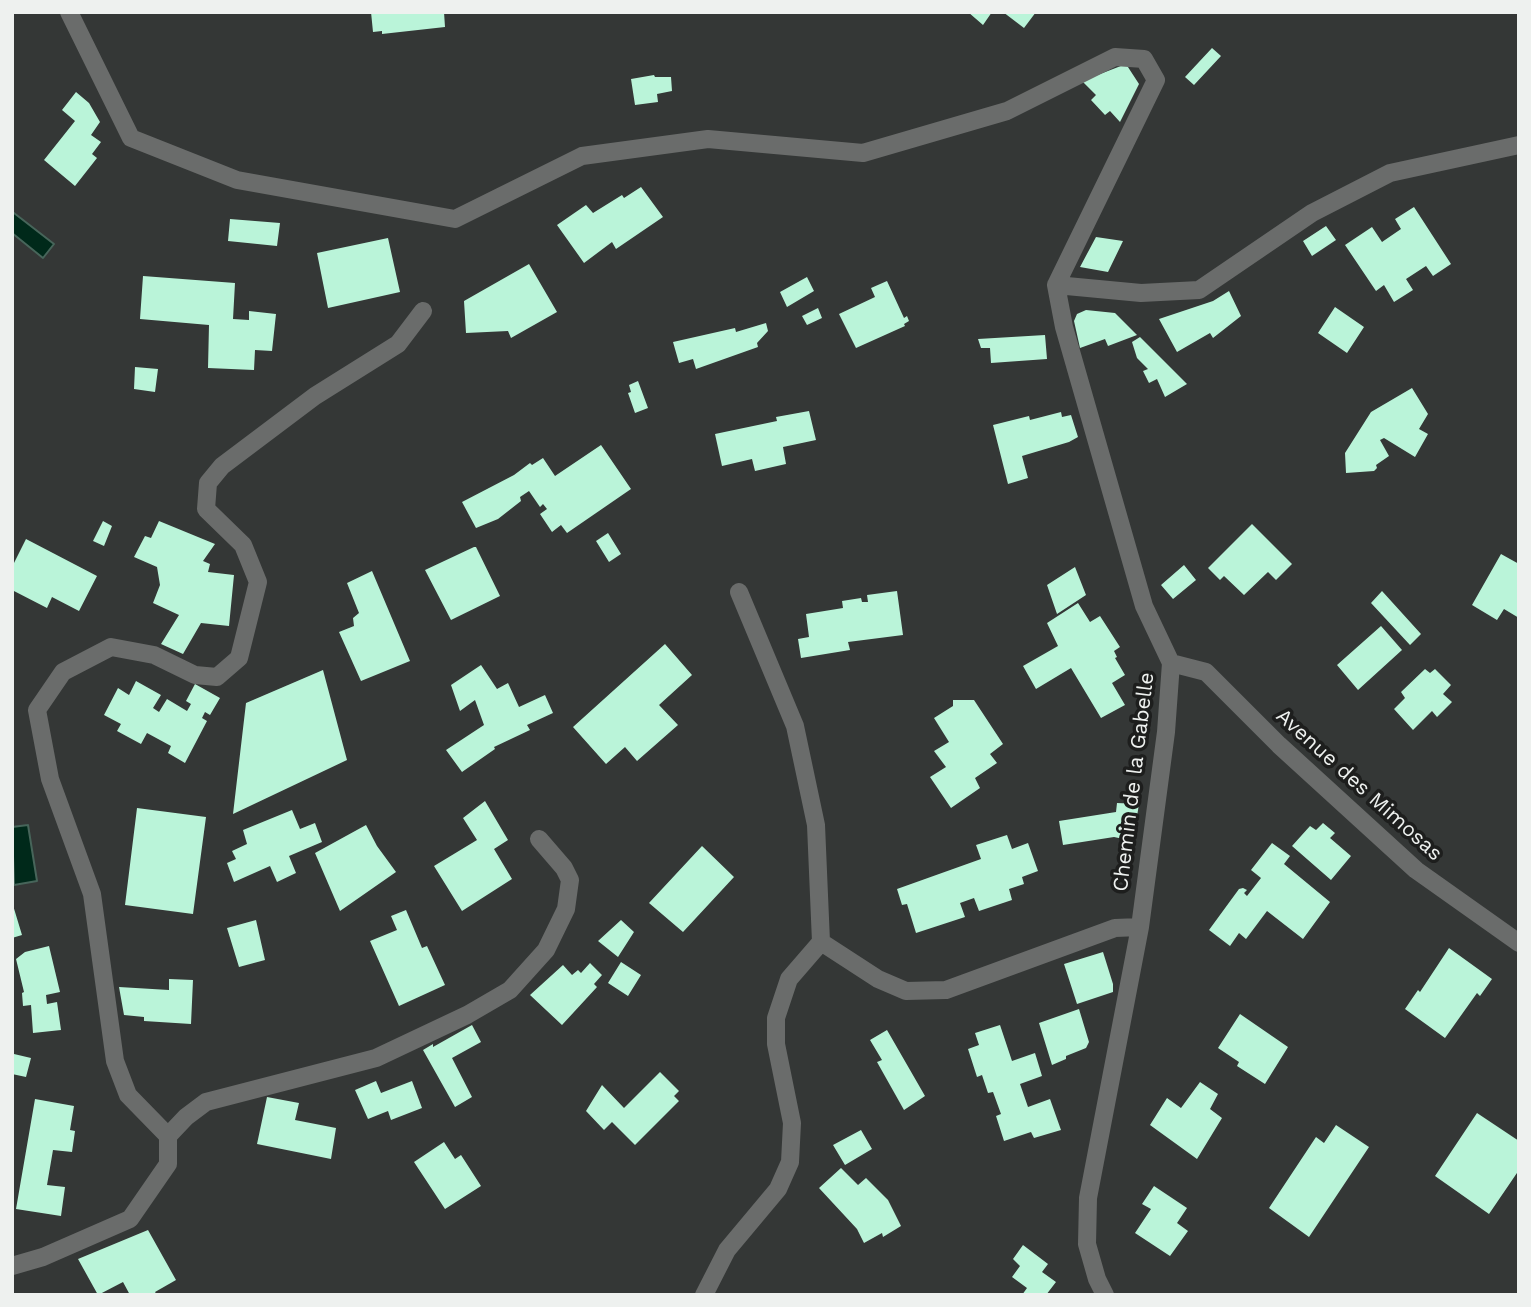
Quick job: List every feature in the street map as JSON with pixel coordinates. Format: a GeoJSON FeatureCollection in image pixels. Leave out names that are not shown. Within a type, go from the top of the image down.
{"type":"FeatureCollection","features":[{"type":"Feature","properties":{"kind":"street"},"geometry":{"type":"LineString","coordinates":[[69,12],[131,138],[237,180],[456,219],[582,156],[708,139],[863,153],[1007,111],[1115,57],[1144,59],[1156,80],[1056,285],[1141,293],[1199,290],[1312,213],[1390,173],[1519,145]]}},
{"type":"Feature","properties":{"kind":"street","name":"Chemin de la Gabelle"},"geometry":{"type":"LineString","coordinates":[[1056,285],[1064,327],[1144,606],[1171,663],[1166,732],[1140,927],[1088,1198],[1087,1244],[1097,1279],[1105,1295]]}},
{"type":"Feature","properties":{"kind":"street"},"geometry":{"type":"LineString","coordinates":[[168,1136],[128,1095],[116,1061],[92,894],[50,779],[37,710],[63,672],[111,647],[154,655],[195,675],[217,677],[239,658],[258,582],[243,545],[206,509],[208,483],[222,466],[315,396],[398,344],[423,311]]}},
{"type":"Feature","properties":{"kind":"street"},"geometry":{"type":"LineString","coordinates":[[704,1295],[727,1250],[778,1189],[790,1162],[792,1123],[776,1044],[776,1018],[789,979],[821,943],[816,825],[795,726],[740,592]]}},
{"type":"Feature","properties":{"kind":"street","name":"Avenue des Mimosas"},"geometry":{"type":"LineString","coordinates":[[1171,663],[1206,672],[1279,745],[1416,870],[1519,943]]}},
{"type":"Feature","properties":{"kind":"street"},"geometry":{"type":"LineString","coordinates":[[12,1266],[43,1257],[131,1219],[167,1164],[168,1136],[186,1117],[206,1102],[376,1058],[467,1015],[510,990],[546,950],[566,909],[570,880],[564,868],[539,839]]}},
{"type":"Feature","properties":{"kind":"street"},"geometry":{"type":"LineString","coordinates":[[821,943],[878,979],[906,991],[946,990],[1115,928],[1140,927]]}},
{"type":"Feature","properties":{"kind":"shaded area"},"geometry":{"type":"Polygon","coordinates":[[[14,213],[54,244],[43,258],[12,233],[14,213]]]}},
{"type":"Feature","properties":{"kind":"shaded area"},"geometry":{"type":"Polygon","coordinates":[[[28,825],[37,881],[14,885],[12,827],[28,825]]]}},
{"type":"Feature","properties":{"kind":"building"},"geometry":{"type":"Polygon","coordinates":[[[371,12],[444,12],[445,27],[382,34],[382,31],[373,32],[371,12]]]}},
{"type":"Feature","properties":{"kind":"building"},"geometry":{"type":"Polygon","coordinates":[[[968,12],[992,12],[983,25],[968,12]]]}},
{"type":"Feature","properties":{"kind":"building"},"geometry":{"type":"Polygon","coordinates":[[[1003,12],[1036,12],[1024,28],[1003,12]]]}},
{"type":"Feature","properties":{"kind":"building"},"geometry":{"type":"Polygon","coordinates":[[[1212,48],[1221,56],[1194,85],[1185,77],[1212,48]]]}},
{"type":"Feature","properties":{"kind":"building"},"geometry":{"type":"Polygon","coordinates":[[[1126,64],[1139,84],[1120,122],[1110,111],[1105,115],[1091,100],[1096,95],[1082,81],[1126,64]]]}},
{"type":"Feature","properties":{"kind":"building"},"geometry":{"type":"Polygon","coordinates":[[[654,75],[671,77],[672,91],[657,94],[658,102],[635,105],[631,79],[654,75]]]}},
{"type":"Feature","properties":{"kind":"building"},"geometry":{"type":"Polygon","coordinates":[[[76,92],[89,103],[100,122],[91,135],[101,142],[92,154],[97,158],[75,186],[44,160],[75,121],[62,110],[76,92]]]}},
{"type":"Feature","properties":{"kind":"building"},"geometry":{"type":"Polygon","coordinates":[[[641,187],[663,217],[616,249],[612,242],[584,263],[557,225],[586,205],[593,213],[641,187]]]}},
{"type":"Feature","properties":{"kind":"building"},"geometry":{"type":"Polygon","coordinates":[[[1414,207],[1451,264],[1433,276],[1426,266],[1406,279],[1413,290],[1394,302],[1384,285],[1376,291],[1345,245],[1372,227],[1382,242],[1401,229],[1395,219],[1414,207]]]}},
{"type":"Feature","properties":{"kind":"building"},"geometry":{"type":"Polygon","coordinates":[[[230,219],[280,223],[277,246],[228,241],[230,219]]]}},
{"type":"Feature","properties":{"kind":"building"},"geometry":{"type":"Polygon","coordinates":[[[1326,226],[1336,240],[1312,256],[1303,241],[1326,226]]]}},
{"type":"Feature","properties":{"kind":"building"},"geometry":{"type":"Polygon","coordinates":[[[1096,237],[1123,241],[1108,272],[1080,267],[1096,237]]]}},
{"type":"Feature","properties":{"kind":"building"},"geometry":{"type":"Polygon","coordinates":[[[388,238],[400,292],[328,308],[317,253],[388,238]]]}},
{"type":"Feature","properties":{"kind":"building"},"geometry":{"type":"Polygon","coordinates":[[[529,264],[557,312],[511,338],[508,331],[466,333],[464,301],[529,264]]]}},
{"type":"Feature","properties":{"kind":"building"},"geometry":{"type":"Polygon","coordinates":[[[143,276],[235,283],[233,319],[249,320],[249,311],[276,314],[272,351],[255,350],[254,370],[208,368],[209,325],[140,319],[143,276]]]}},
{"type":"Feature","properties":{"kind":"building"},"geometry":{"type":"Polygon","coordinates":[[[807,277],[814,291],[787,307],[780,292],[807,277]]]}},
{"type":"Feature","properties":{"kind":"building"},"geometry":{"type":"Polygon","coordinates":[[[887,281],[904,318],[907,316],[909,321],[905,326],[856,348],[839,314],[875,297],[871,288],[887,281]]]}},
{"type":"Feature","properties":{"kind":"building"},"geometry":{"type":"Polygon","coordinates":[[[1229,291],[1241,316],[1213,338],[1210,333],[1177,352],[1159,319],[1213,301],[1229,291]]]}},
{"type":"Feature","properties":{"kind":"building"},"geometry":{"type":"Polygon","coordinates":[[[1335,307],[1364,327],[1347,353],[1318,333],[1335,307]]]}},
{"type":"Feature","properties":{"kind":"building"},"geometry":{"type":"Polygon","coordinates":[[[818,308],[822,318],[807,325],[802,316],[818,308]]]}},
{"type":"Feature","properties":{"kind":"building"},"geometry":{"type":"Polygon","coordinates":[[[1086,310],[1115,313],[1137,335],[1108,346],[1105,339],[1080,348],[1074,321],[1077,314],[1086,310]]]}},
{"type":"Feature","properties":{"kind":"building"},"geometry":{"type":"Polygon","coordinates":[[[766,323],[768,331],[757,343],[758,347],[696,369],[693,359],[679,363],[673,342],[735,328],[736,332],[766,323]]]}},
{"type":"Feature","properties":{"kind":"building"},"geometry":{"type":"Polygon","coordinates":[[[1045,335],[1047,359],[991,363],[990,348],[981,348],[978,339],[1045,335]]]}},
{"type":"Feature","properties":{"kind":"building"},"geometry":{"type":"Polygon","coordinates":[[[1140,337],[1187,384],[1165,397],[1157,379],[1149,383],[1143,371],[1148,369],[1137,358],[1132,342],[1140,337]]]}},
{"type":"Feature","properties":{"kind":"building"},"geometry":{"type":"Polygon","coordinates":[[[135,367],[158,369],[155,392],[134,389],[135,367]]]}},
{"type":"Feature","properties":{"kind":"building"},"geometry":{"type":"Polygon","coordinates":[[[638,381],[648,408],[635,413],[628,393],[631,392],[629,385],[638,381]]]}},
{"type":"Feature","properties":{"kind":"building"},"geometry":{"type":"Polygon","coordinates":[[[1412,388],[1428,414],[1419,429],[1428,434],[1415,457],[1384,438],[1380,440],[1389,456],[1376,465],[1374,471],[1346,473],[1345,453],[1371,412],[1412,388]]]}},
{"type":"Feature","properties":{"kind":"building"},"geometry":{"type":"Polygon","coordinates":[[[809,411],[816,440],[783,447],[786,464],[755,471],[752,459],[722,466],[715,434],[777,421],[776,417],[809,411]]]}},
{"type":"Feature","properties":{"kind":"building"},"geometry":{"type":"Polygon","coordinates":[[[1061,412],[1062,417],[1071,415],[1078,437],[1022,456],[1028,478],[1008,484],[993,425],[1061,412]]]}},
{"type":"Feature","properties":{"kind":"building"},"geometry":{"type":"Polygon","coordinates":[[[601,445],[631,489],[567,533],[561,525],[552,532],[540,514],[547,509],[543,504],[540,507],[529,491],[498,519],[476,528],[462,502],[543,458],[555,476],[601,445]]]}},
{"type":"Feature","properties":{"kind":"building"},"geometry":{"type":"Polygon","coordinates":[[[103,521],[112,526],[104,546],[93,541],[103,521]]]}},
{"type":"Feature","properties":{"kind":"building"},"geometry":{"type":"Polygon","coordinates":[[[159,521],[215,544],[203,561],[210,564],[208,572],[234,575],[229,626],[201,623],[183,654],[161,644],[179,615],[153,603],[160,585],[157,567],[134,557],[145,536],[151,538],[159,521]]]}},
{"type":"Feature","properties":{"kind":"building"},"geometry":{"type":"Polygon","coordinates":[[[1252,524],[1292,564],[1276,580],[1268,572],[1244,595],[1224,576],[1220,580],[1208,568],[1252,524]]]}},
{"type":"Feature","properties":{"kind":"building"},"geometry":{"type":"Polygon","coordinates":[[[608,533],[621,554],[609,562],[596,541],[608,533]]]}},
{"type":"Feature","properties":{"kind":"building"},"geometry":{"type":"Polygon","coordinates":[[[26,539],[97,576],[79,611],[52,597],[47,608],[12,590],[12,567],[26,539]]]}},
{"type":"Feature","properties":{"kind":"building"},"geometry":{"type":"Polygon","coordinates":[[[474,547],[500,596],[451,620],[425,570],[474,547]]]}},
{"type":"Feature","properties":{"kind":"building"},"geometry":{"type":"Polygon","coordinates":[[[1501,554],[1519,564],[1519,618],[1504,609],[1497,620],[1472,605],[1501,554]]]}},
{"type":"Feature","properties":{"kind":"building"},"geometry":{"type":"Polygon","coordinates":[[[1184,565],[1196,580],[1173,599],[1161,585],[1184,565]]]}},
{"type":"Feature","properties":{"kind":"building"},"geometry":{"type":"Polygon","coordinates":[[[1075,567],[1086,595],[1057,614],[1047,585],[1075,567]]]}},
{"type":"Feature","properties":{"kind":"building"},"geometry":{"type":"Polygon","coordinates":[[[372,571],[410,661],[361,681],[339,632],[354,626],[353,618],[359,613],[347,583],[372,571]]]}},
{"type":"Feature","properties":{"kind":"building"},"geometry":{"type":"Polygon","coordinates":[[[897,591],[903,635],[848,642],[850,650],[801,658],[798,639],[809,637],[806,614],[843,608],[842,601],[861,598],[862,602],[868,602],[867,595],[897,591]]]}},
{"type":"Feature","properties":{"kind":"building"},"geometry":{"type":"Polygon","coordinates":[[[1382,591],[1421,634],[1410,645],[1371,603],[1382,591]]]}},
{"type":"Feature","properties":{"kind":"building"},"geometry":{"type":"Polygon","coordinates":[[[1078,603],[1090,622],[1100,616],[1120,647],[1114,651],[1117,657],[1115,658],[1125,675],[1112,683],[1125,705],[1101,718],[1071,668],[1036,689],[1023,666],[1058,646],[1047,623],[1078,603]]]}},
{"type":"Feature","properties":{"kind":"building"},"geometry":{"type":"Polygon","coordinates":[[[1381,626],[1402,650],[1358,690],[1337,665],[1381,626]]]}},
{"type":"Feature","properties":{"kind":"building"},"geometry":{"type":"Polygon","coordinates":[[[665,644],[692,675],[659,705],[678,725],[637,761],[625,747],[606,764],[573,727],[665,644]]]}},
{"type":"Feature","properties":{"kind":"building"},"geometry":{"type":"Polygon","coordinates":[[[481,665],[497,689],[508,683],[519,707],[545,695],[553,713],[527,725],[530,730],[494,747],[495,749],[462,772],[446,750],[484,725],[475,700],[460,711],[451,685],[481,665]]]}},
{"type":"Feature","properties":{"kind":"building"},"geometry":{"type":"Polygon","coordinates":[[[1425,669],[1430,673],[1435,669],[1451,685],[1443,694],[1452,702],[1437,717],[1432,711],[1413,730],[1394,709],[1405,698],[1401,692],[1425,669]]]}},
{"type":"Feature","properties":{"kind":"building"},"geometry":{"type":"Polygon","coordinates":[[[323,670],[347,760],[233,814],[246,703],[323,670]]]}},
{"type":"Feature","properties":{"kind":"building"},"geometry":{"type":"Polygon","coordinates":[[[136,681],[161,695],[153,708],[159,712],[167,699],[187,711],[191,704],[186,701],[195,684],[220,698],[210,715],[205,712],[202,718],[207,721],[185,763],[168,753],[171,746],[147,733],[141,744],[117,731],[121,724],[104,715],[118,688],[129,695],[136,681]]]}},
{"type":"Feature","properties":{"kind":"building"},"geometry":{"type":"Polygon","coordinates":[[[953,700],[974,700],[1003,744],[990,754],[997,763],[975,778],[980,788],[951,808],[930,777],[946,767],[934,751],[949,742],[934,718],[953,706],[953,700]]]}},
{"type":"Feature","properties":{"kind":"building"},"geometry":{"type":"Polygon","coordinates":[[[485,801],[508,840],[494,849],[512,879],[462,911],[434,866],[477,840],[463,818],[485,801]]]}},
{"type":"Feature","properties":{"kind":"building"},"geometry":{"type":"Polygon","coordinates":[[[1117,803],[1139,804],[1133,841],[1114,837],[1063,845],[1059,821],[1116,812],[1117,803]]]}},
{"type":"Feature","properties":{"kind":"building"},"geometry":{"type":"Polygon","coordinates":[[[137,808],[206,817],[193,914],[125,905],[137,808]]]}},
{"type":"Feature","properties":{"kind":"building"},"geometry":{"type":"Polygon","coordinates":[[[292,810],[300,829],[315,823],[322,842],[289,856],[296,873],[277,882],[270,866],[234,882],[227,863],[236,859],[232,851],[247,844],[243,830],[292,810]]]}},
{"type":"Feature","properties":{"kind":"building"},"geometry":{"type":"Polygon","coordinates":[[[1323,823],[1335,833],[1330,838],[1351,856],[1331,880],[1292,846],[1310,826],[1316,830],[1323,823]]]}},
{"type":"Feature","properties":{"kind":"building"},"geometry":{"type":"Polygon","coordinates":[[[366,825],[396,872],[340,911],[315,853],[366,825]]]}},
{"type":"Feature","properties":{"kind":"building"},"geometry":{"type":"Polygon","coordinates":[[[1007,835],[1012,849],[1028,843],[1038,871],[1022,877],[1024,884],[1009,889],[1012,900],[979,911],[974,898],[960,903],[965,917],[916,933],[907,904],[902,905],[897,889],[981,859],[976,845],[1007,835]]]}},
{"type":"Feature","properties":{"kind":"building"},"geometry":{"type":"Polygon","coordinates":[[[1272,843],[1290,856],[1284,864],[1330,902],[1303,939],[1267,911],[1246,939],[1239,933],[1230,946],[1209,930],[1239,889],[1247,890],[1244,893],[1247,896],[1261,878],[1251,870],[1272,843]]]}},
{"type":"Feature","properties":{"kind":"building"},"geometry":{"type":"Polygon","coordinates":[[[702,846],[734,877],[683,932],[649,903],[702,846]]]}},
{"type":"Feature","properties":{"kind":"building"},"geometry":{"type":"Polygon","coordinates":[[[12,902],[22,935],[12,938],[12,902]]]}},
{"type":"Feature","properties":{"kind":"building"},"geometry":{"type":"Polygon","coordinates":[[[406,910],[422,948],[427,946],[445,985],[399,1006],[370,941],[397,930],[391,916],[406,910]]]}},
{"type":"Feature","properties":{"kind":"building"},"geometry":{"type":"Polygon","coordinates":[[[256,920],[265,960],[239,967],[227,928],[256,920]]]}},
{"type":"Feature","properties":{"kind":"building"},"geometry":{"type":"Polygon","coordinates":[[[621,920],[634,932],[618,957],[598,941],[621,920]]]}},
{"type":"Feature","properties":{"kind":"building"},"geometry":{"type":"Polygon","coordinates":[[[49,946],[60,992],[46,995],[47,1004],[57,1002],[61,1030],[33,1033],[31,1005],[23,1006],[24,992],[16,959],[25,952],[49,946]]]}},
{"type":"Feature","properties":{"kind":"building"},"geometry":{"type":"Polygon","coordinates":[[[1449,948],[1492,979],[1480,996],[1477,993],[1445,1038],[1405,1009],[1418,990],[1420,992],[1449,948]]]}},
{"type":"Feature","properties":{"kind":"building"},"geometry":{"type":"Polygon","coordinates":[[[1103,952],[1113,992],[1077,1004],[1064,964],[1103,952]]]}},
{"type":"Feature","properties":{"kind":"building"},"geometry":{"type":"Polygon","coordinates":[[[621,962],[641,975],[628,996],[608,983],[621,962]]]}},
{"type":"Feature","properties":{"kind":"building"},"geometry":{"type":"Polygon","coordinates":[[[590,963],[602,975],[594,984],[597,987],[562,1025],[530,995],[563,965],[572,975],[578,970],[581,973],[590,963]]]}},
{"type":"Feature","properties":{"kind":"building"},"geometry":{"type":"Polygon","coordinates":[[[169,979],[193,980],[191,1024],[144,1021],[144,1017],[124,1015],[119,987],[169,990],[169,979]]]}},
{"type":"Feature","properties":{"kind":"building"},"geometry":{"type":"Polygon","coordinates":[[[1079,1009],[1089,1042],[1086,1048],[1052,1065],[1039,1023],[1079,1009]]]}},
{"type":"Feature","properties":{"kind":"building"},"geometry":{"type":"Polygon","coordinates":[[[1240,1014],[1288,1047],[1265,1084],[1237,1066],[1239,1062],[1218,1048],[1240,1014]]]}},
{"type":"Feature","properties":{"kind":"building"},"geometry":{"type":"Polygon","coordinates":[[[472,1025],[481,1042],[452,1058],[472,1097],[455,1107],[423,1050],[472,1025]]]}},
{"type":"Feature","properties":{"kind":"building"},"geometry":{"type":"Polygon","coordinates":[[[1000,1025],[1012,1061],[1035,1053],[1042,1076],[1020,1084],[1028,1107],[1050,1099],[1061,1130],[1034,1138],[1031,1132],[1004,1141],[996,1116],[1001,1114],[993,1092],[988,1093],[982,1075],[977,1077],[968,1049],[979,1045],[975,1033],[1000,1025]]]}},
{"type":"Feature","properties":{"kind":"building"},"geometry":{"type":"Polygon","coordinates":[[[887,1030],[925,1096],[904,1110],[877,1062],[882,1060],[870,1040],[887,1030]]]}},
{"type":"Feature","properties":{"kind":"building"},"geometry":{"type":"Polygon","coordinates":[[[14,1054],[31,1058],[26,1077],[12,1074],[14,1054]]]}},
{"type":"Feature","properties":{"kind":"building"},"geometry":{"type":"Polygon","coordinates":[[[660,1072],[679,1091],[674,1096],[679,1101],[635,1145],[612,1122],[604,1130],[586,1111],[602,1085],[624,1108],[660,1072]]]}},
{"type":"Feature","properties":{"kind":"building"},"geometry":{"type":"Polygon","coordinates":[[[376,1081],[381,1093],[412,1081],[422,1108],[391,1120],[388,1111],[368,1119],[355,1090],[376,1081]]]}},
{"type":"Feature","properties":{"kind":"building"},"geometry":{"type":"Polygon","coordinates":[[[1200,1082],[1218,1094],[1210,1109],[1222,1118],[1197,1159],[1150,1125],[1167,1098],[1181,1108],[1200,1082]]]}},
{"type":"Feature","properties":{"kind":"building"},"geometry":{"type":"Polygon","coordinates":[[[267,1097],[299,1103],[295,1120],[336,1128],[331,1159],[257,1144],[267,1097]]]}},
{"type":"Feature","properties":{"kind":"building"},"geometry":{"type":"Polygon","coordinates":[[[35,1099],[74,1106],[70,1130],[75,1131],[72,1152],[53,1150],[47,1185],[65,1187],[61,1216],[16,1209],[35,1099]]]}},
{"type":"Feature","properties":{"kind":"building"},"geometry":{"type":"Polygon","coordinates":[[[1477,1113],[1519,1141],[1519,1170],[1489,1214],[1435,1176],[1477,1113]]]}},
{"type":"Feature","properties":{"kind":"building"},"geometry":{"type":"Polygon","coordinates":[[[1336,1125],[1369,1147],[1309,1237],[1269,1208],[1316,1137],[1324,1143],[1336,1125]]]}},
{"type":"Feature","properties":{"kind":"building"},"geometry":{"type":"Polygon","coordinates":[[[861,1130],[872,1149],[845,1165],[833,1145],[861,1130]]]}},
{"type":"Feature","properties":{"kind":"building"},"geometry":{"type":"Polygon","coordinates":[[[444,1142],[455,1159],[461,1155],[481,1186],[445,1209],[414,1162],[444,1142]]]}},
{"type":"Feature","properties":{"kind":"building"},"geometry":{"type":"Polygon","coordinates":[[[841,1168],[858,1185],[866,1178],[888,1200],[901,1226],[883,1237],[882,1233],[864,1243],[857,1229],[819,1188],[841,1168]]]}},
{"type":"Feature","properties":{"kind":"building"},"geometry":{"type":"Polygon","coordinates":[[[1154,1186],[1187,1208],[1177,1223],[1188,1231],[1170,1256],[1135,1233],[1151,1209],[1142,1204],[1154,1186]]]}},
{"type":"Feature","properties":{"kind":"building"},"geometry":{"type":"Polygon","coordinates":[[[148,1230],[176,1280],[155,1292],[157,1295],[130,1295],[123,1282],[98,1295],[78,1259],[148,1230]]]}},
{"type":"Feature","properties":{"kind":"building"},"geometry":{"type":"Polygon","coordinates":[[[1023,1245],[1048,1264],[1042,1272],[1056,1282],[1046,1295],[1022,1295],[1027,1288],[1012,1277],[1020,1266],[1013,1259],[1023,1245]]]}}]}
